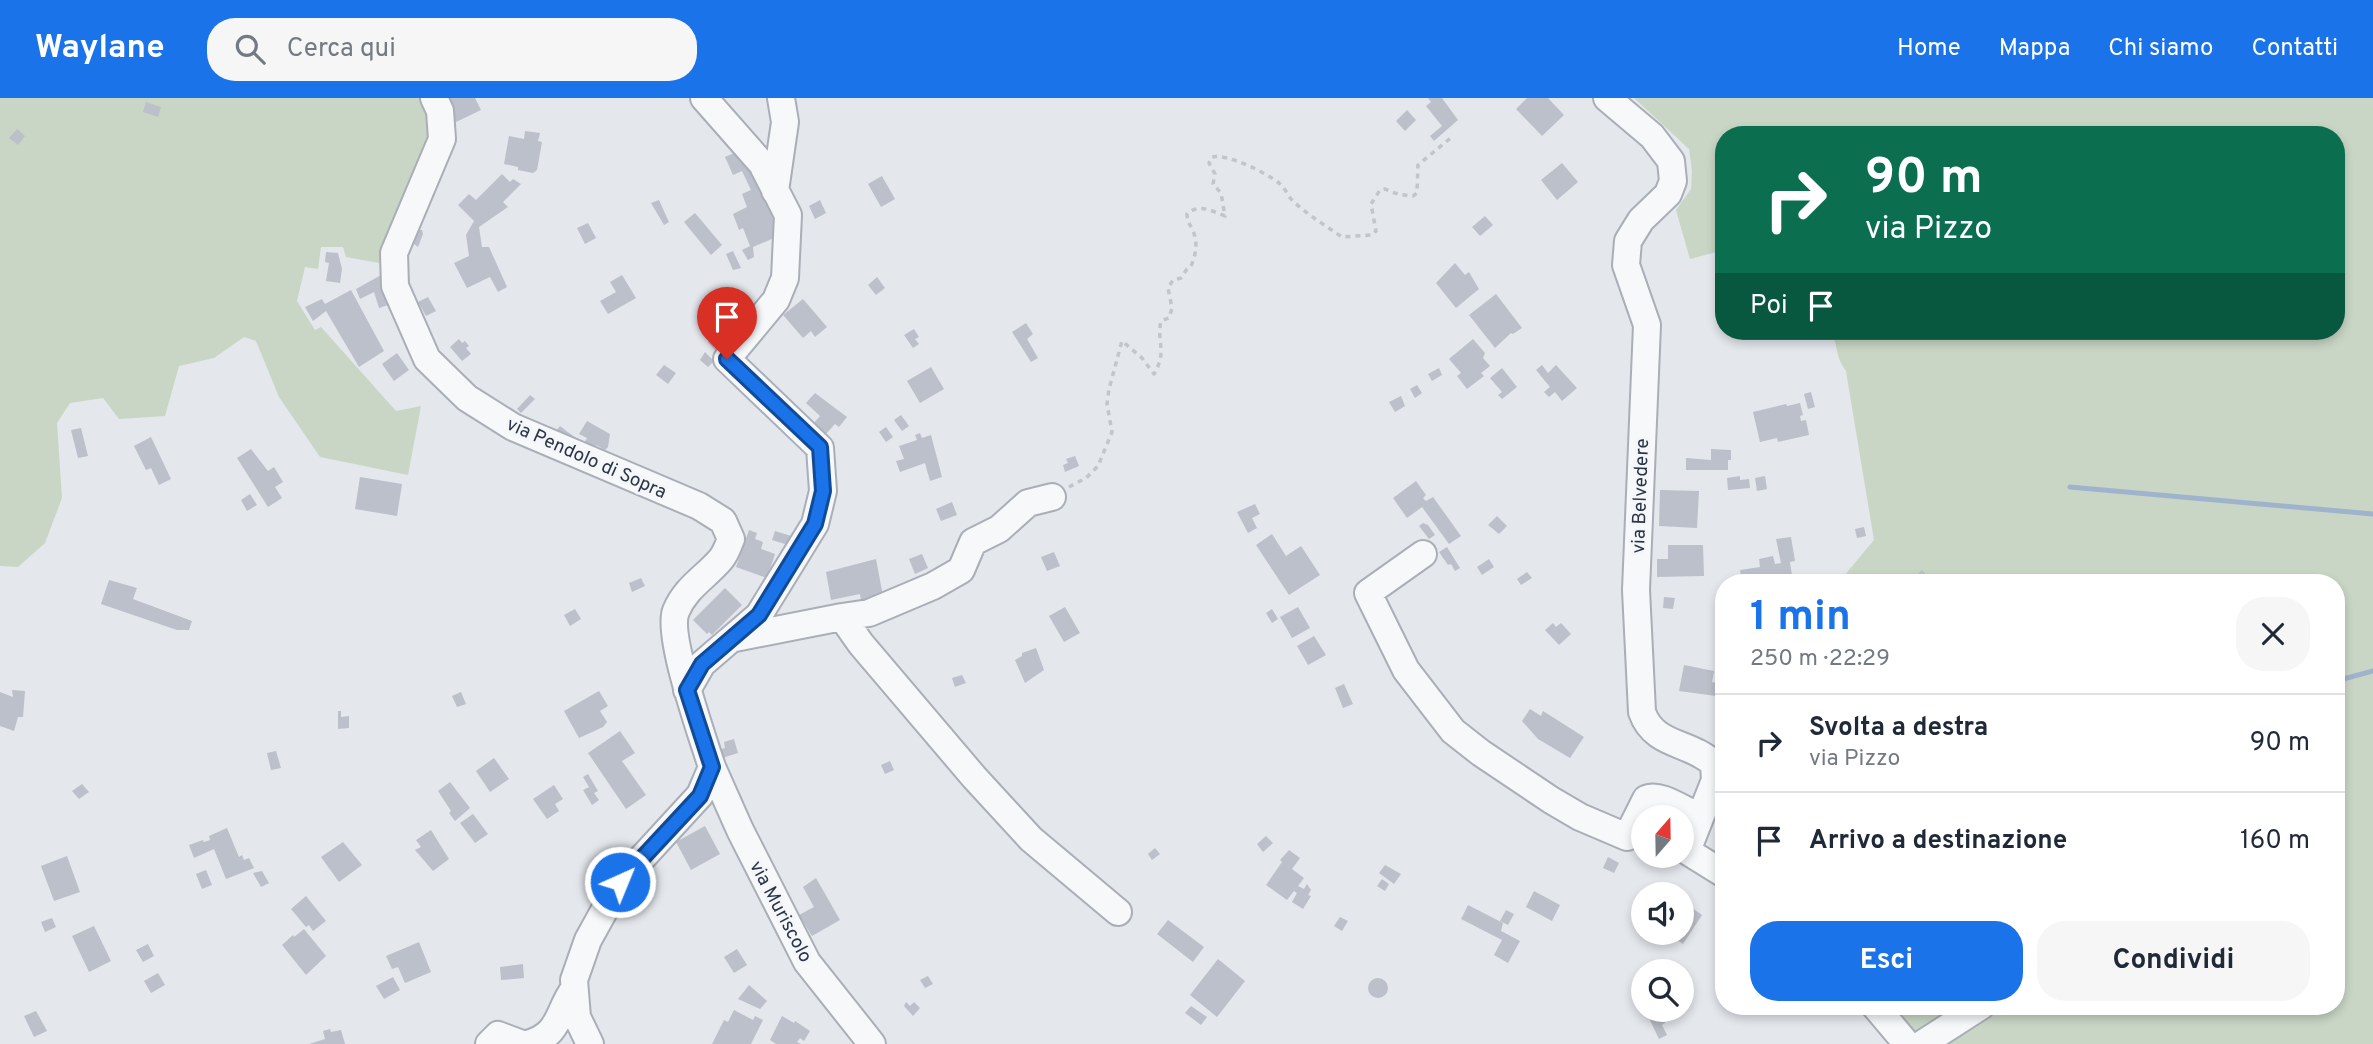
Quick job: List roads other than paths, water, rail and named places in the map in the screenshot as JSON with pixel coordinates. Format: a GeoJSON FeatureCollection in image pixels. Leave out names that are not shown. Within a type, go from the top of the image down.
{"type":"FeatureCollection","features":[{"type":"Feature","properties":{"kind":"street","name":"via Pendolo di Sopra"},"geometry":{"type":"LineString","coordinates":[[434,98],[440,111],[442,139],[394,253],[395,286],[427,359],[467,398],[513,427],[699,506],[723,521],[731,539],[723,558],[691,586],[674,613],[687,690],[712,767]]}},
{"type":"Feature","properties":{"kind":"street"},"geometry":{"type":"LineString","coordinates":[[687,690],[702,664],[759,615],[815,524],[823,491],[820,447],[727,359],[776,300],[785,278],[788,215],[762,164],[704,98]]}},
{"type":"Feature","properties":{"kind":"street"},"geometry":{"type":"LineString","coordinates":[[775,191],[785,122],[781,98]]}},
{"type":"Feature","properties":{"kind":"street","name":"via Belvedere"},"geometry":{"type":"LineString","coordinates":[[1607,98],[1652,136],[1671,161],[1673,181],[1668,194],[1641,220],[1628,241],[1626,265],[1647,325],[1639,474],[1637,643],[1642,712],[1646,725],[1654,734],[1705,756],[1714,764],[1715,780],[1687,851],[1715,868]]}},
{"type":"Feature","properties":{"kind":"street"},"geometry":{"type":"LineString","coordinates":[[730,639],[869,613],[933,586],[961,570],[973,542],[999,529],[1028,503],[1052,497]]}},
{"type":"Feature","properties":{"kind":"street"},"geometry":{"type":"LineString","coordinates":[[1423,554],[1368,593],[1406,670],[1453,731],[1551,800],[1580,817],[1627,837],[1646,799],[1651,796],[1665,799],[1699,817]]}},
{"type":"Feature","properties":{"kind":"street"},"geometry":{"type":"LineString","coordinates":[[842,617],[861,644],[1031,839],[1118,912]]}},
{"type":"Feature","properties":{"kind":"street"},"geometry":{"type":"LineString","coordinates":[[590,1044],[577,1017],[574,980],[588,940],[620,882],[700,796],[712,767]]}},
{"type":"Feature","properties":{"kind":"street","name":"via Muriscolo"},"geometry":{"type":"LineString","coordinates":[[712,767],[740,830],[807,962],[872,1044]]}},
{"type":"Feature","properties":{"kind":"street"},"geometry":{"type":"LineString","coordinates":[[489,1044],[498,1035],[524,1044],[537,1041],[554,1027],[567,998],[575,988]]}},
{"type":"Feature","properties":{"kind":"street"},"geometry":{"type":"LineString","coordinates":[[1883,1015],[1907,1044]]}},
{"type":"Feature","properties":{"kind":"street"},"geometry":{"type":"LineString","coordinates":[[1922,1044],[1967,1015]]}},
{"type":"Feature","properties":{"kind":"waterway"},"geometry":{"type":"LineString","coordinates":[[2070,487],[2373,514]]}},
{"type":"Feature","properties":{"kind":"waterway"},"geometry":{"type":"LineString","coordinates":[[2345,679],[2373,671]]}}]}
